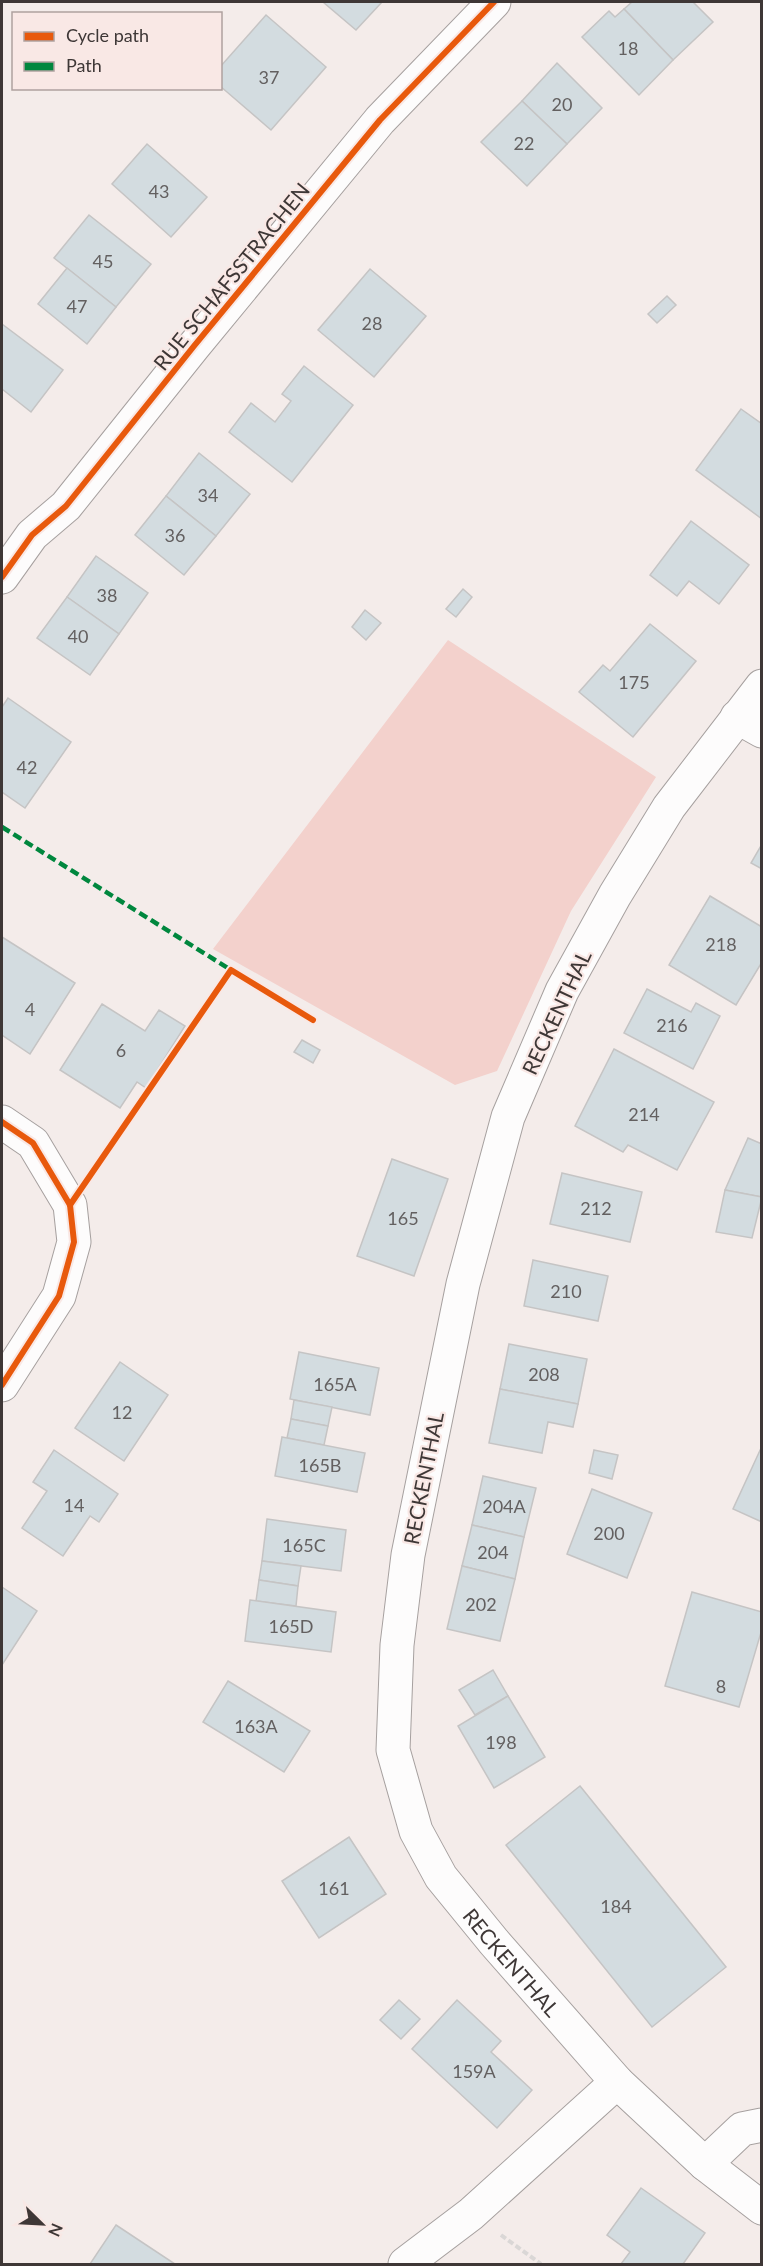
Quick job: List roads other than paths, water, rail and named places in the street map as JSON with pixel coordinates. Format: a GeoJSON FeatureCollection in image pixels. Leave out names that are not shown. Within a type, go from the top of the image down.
{"type":"FeatureCollection","features":[{"type":"Feature","properties":{"kind":"main road","name":"RUE SCHAFSSTRACHEN"},"geometry":{"type":"LineString","coordinates":[[2,577],[32,536],[66,506],[380,120],[494,2]]}},
{"type":"Feature","properties":{"kind":"main road","name":"RECKENTHAL"},"geometry":{"type":"LineString","coordinates":[[762,686],[749,724],[660,820],[615,895],[562,991],[508,1117],[462,1284],[408,1555],[397,1645],[393,1750],[416,1831],[441,1877],[494,1942],[617,2082],[705,2164],[762,2208]]}},
{"type":"Feature","properties":{"kind":"main road"},"geometry":{"type":"LineString","coordinates":[[2,1122],[33,1143],[70,1205],[74,1242],[59,1296],[2,1385]]}},
{"type":"Feature","properties":{"kind":"main road"},"geometry":{"type":"LineString","coordinates":[[405,2265],[461,2221],[617,2082]]}},
{"type":"Feature","properties":{"kind":"main road"},"geometry":{"type":"LineString","coordinates":[[705,2164],[742,2128],[762,2125]]}}]}
